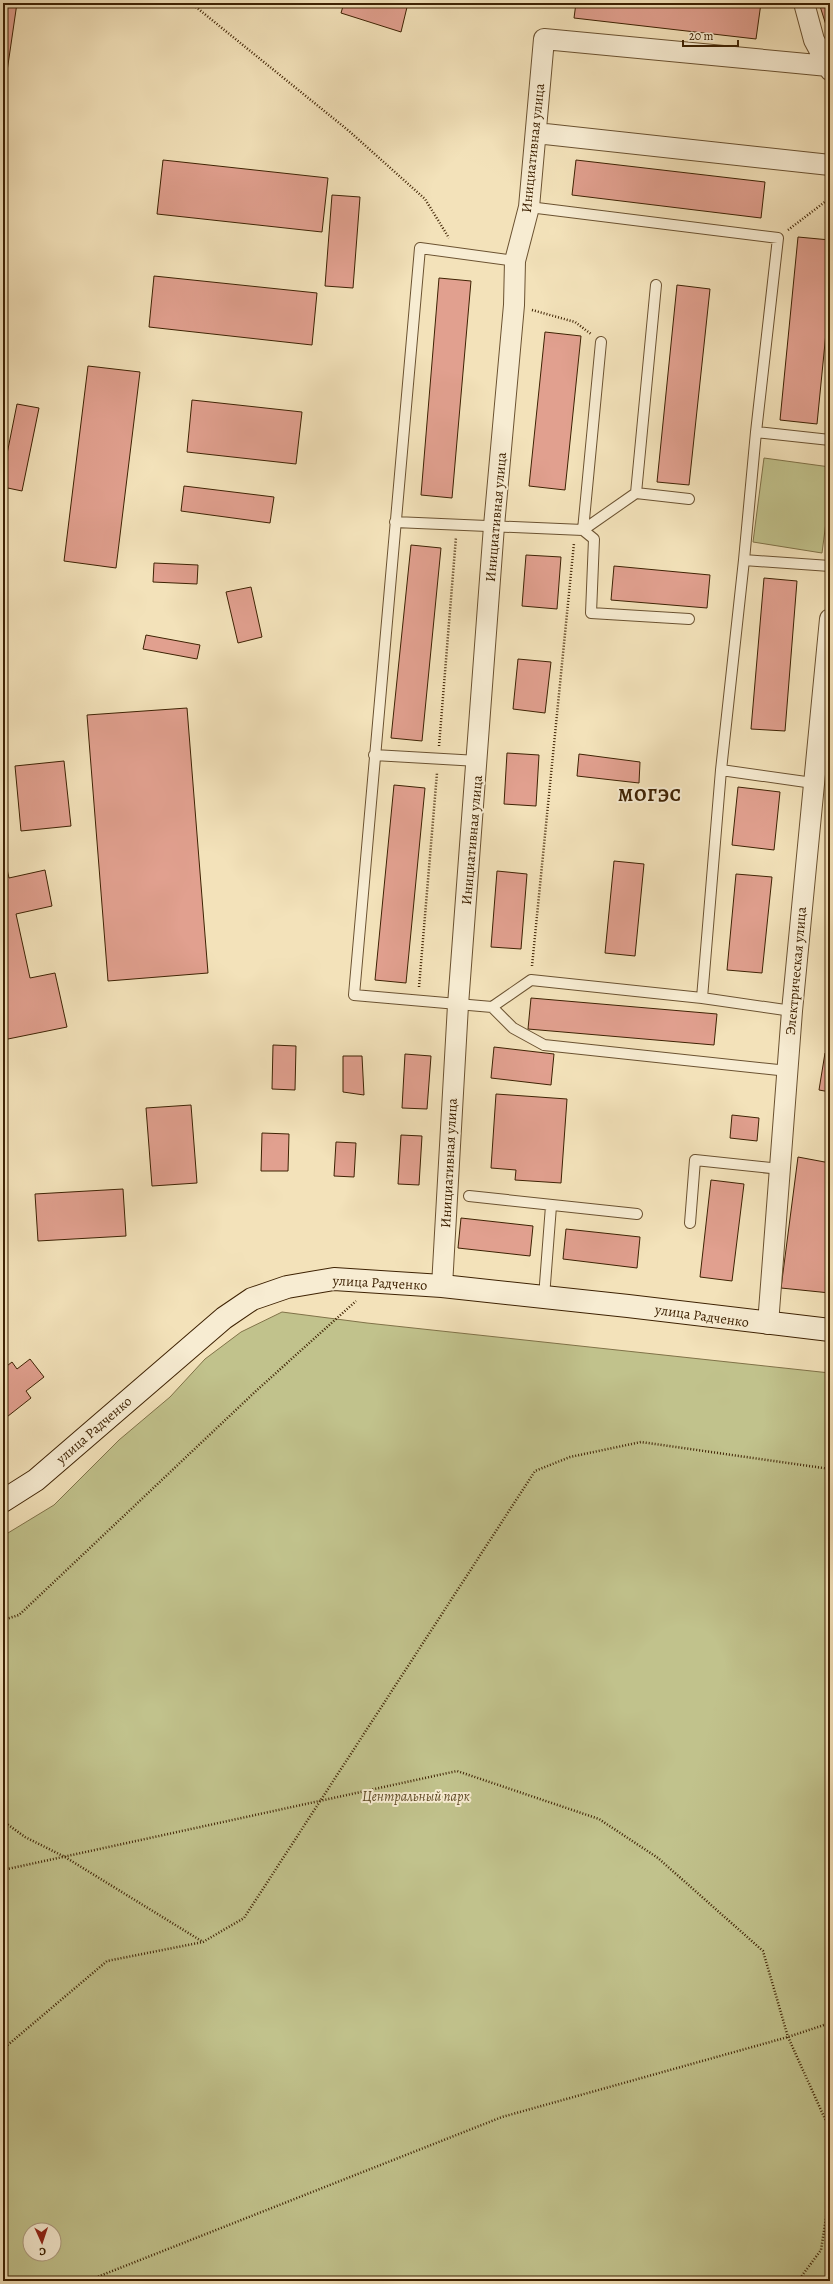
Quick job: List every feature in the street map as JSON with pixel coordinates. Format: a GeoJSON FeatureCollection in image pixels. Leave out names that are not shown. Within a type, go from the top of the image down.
{"type":"FeatureCollection","features":[{"type":"Feature","properties":{"kind":"street"},"geometry":{"type":"LineString","coordinates":[[804,3],[814,40],[829,68]]}},
{"type":"Feature","properties":{"kind":"street","name":"Инициативная улица"},"geometry":{"type":"LineString","coordinates":[[442,1286],[458,1005],[478,761],[494,526],[514,305],[515,261],[529,207],[544,39],[829,68]]}},
{"type":"Feature","properties":{"kind":"street"},"geometry":{"type":"LineString","coordinates":[[536,133],[830,165]]}},
{"type":"Feature","properties":{"kind":"street","name":"Электрическая улица"},"geometry":{"type":"LineString","coordinates":[[768,1324],[792,1011],[830,619]]}},
{"type":"Feature","properties":{"kind":"street","name":"улица Радченко"},"geometry":{"type":"LineString","coordinates":[[3,1501],[36,1480],[224,1318],[252,1299],[287,1286],[334,1278],[442,1286],[830,1330]]}},
{"type":"Feature","properties":{"kind":"lane"},"geometry":{"type":"LineString","coordinates":[[529,207],[778,238],[756,432],[744,560],[721,770],[702,998]]}},
{"type":"Feature","properties":{"kind":"lane"},"geometry":{"type":"LineString","coordinates":[[515,261],[420,248],[374,755],[354,995],[492,1007],[531,980],[702,998],[792,1011]]}},
{"type":"Feature","properties":{"kind":"lane"},"geometry":{"type":"LineString","coordinates":[[636,493],[656,285]]}},
{"type":"Feature","properties":{"kind":"lane"},"geometry":{"type":"LineString","coordinates":[[579,530],[601,342]]}},
{"type":"Feature","properties":{"kind":"lane"},"geometry":{"type":"LineString","coordinates":[[756,432],[830,440]]}},
{"type":"Feature","properties":{"kind":"lane"},"geometry":{"type":"LineString","coordinates":[[579,530],[636,493],[689,499]]}},
{"type":"Feature","properties":{"kind":"lane"},"geometry":{"type":"LineString","coordinates":[[395,522],[579,530],[594,539],[591,613],[689,619]]}},
{"type":"Feature","properties":{"kind":"lane"},"geometry":{"type":"LineString","coordinates":[[744,560],[830,566]]}},
{"type":"Feature","properties":{"kind":"lane"},"geometry":{"type":"LineString","coordinates":[[374,755],[478,761]]}},
{"type":"Feature","properties":{"kind":"lane"},"geometry":{"type":"LineString","coordinates":[[721,770],[813,783]]}},
{"type":"Feature","properties":{"kind":"lane"},"geometry":{"type":"LineString","coordinates":[[492,1007],[513,1028],[544,1045],[788,1071]]}},
{"type":"Feature","properties":{"kind":"lane"},"geometry":{"type":"LineString","coordinates":[[690,1223],[695,1160],[780,1169]]}},
{"type":"Feature","properties":{"kind":"lane"},"geometry":{"type":"LineString","coordinates":[[469,1196],[551,1206],[637,1214]]}},
{"type":"Feature","properties":{"kind":"lane"},"geometry":{"type":"LineString","coordinates":[[544,1297],[551,1206]]}},
{"type":"Feature","properties":{"kind":"path"},"geometry":{"type":"LineString","coordinates":[[191,3],[349,131],[425,199],[458,253]]}},
{"type":"Feature","properties":{"kind":"path"},"geometry":{"type":"LineString","coordinates":[[778,238],[830,198]]}},
{"type":"Feature","properties":{"kind":"path"},"geometry":{"type":"LineString","coordinates":[[514,305],[575,322],[601,342]]}},
{"type":"Feature","properties":{"kind":"path"},"geometry":{"type":"LineString","coordinates":[[531,980],[579,530]]}},
{"type":"Feature","properties":{"kind":"path"},"geometry":{"type":"LineString","coordinates":[[3,1620],[19,1615],[258,1390],[356,1301],[363,1301]]}},
{"type":"Feature","properties":{"kind":"path"},"geometry":{"type":"LineString","coordinates":[[3,2049],[107,1961],[203,1942],[244,1918],[535,1471],[570,1457],[641,1442],[830,1469]]}},
{"type":"Feature","properties":{"kind":"path"},"geometry":{"type":"LineString","coordinates":[[3,1870],[457,1771],[599,1819],[658,1858],[763,1951],[788,2037],[830,2130]]}},
{"type":"Feature","properties":{"kind":"path"},"geometry":{"type":"LineString","coordinates":[[3,1821],[26,1837],[65,1857],[203,1942]]}},
{"type":"Feature","properties":{"kind":"path"},"geometry":{"type":"LineString","coordinates":[[87,2281],[502,2117],[788,2037],[830,2023]]}},
{"type":"Feature","properties":{"kind":"path"},"geometry":{"type":"LineString","coordinates":[[798,2281],[821,2250],[830,2192]]}},
{"type":"Feature","properties":{"kind":"green space"},"geometry":{"type":"Polygon","coordinates":[[[764,458],[830,467],[830,491],[822,553],[753,542],[764,458]]]}},
{"type":"Feature","properties":{"kind":"green space","name":"Центральный парк"},"geometry":{"type":"Polygon","coordinates":[[[282,1312],[367,1323],[830,1373],[830,2281],[3,2281],[3,1536],[54,1505],[119,1440],[170,1397],[205,1359],[241,1332],[282,1312]]]}},
{"type":"Feature","properties":{"kind":"building"},"geometry":{"type":"Polygon","coordinates":[[[3,3],[17,3],[3,99],[3,3]]]}},
{"type":"Feature","properties":{"kind":"building"},"geometry":{"type":"Polygon","coordinates":[[[344,3],[408,3],[401,32],[341,13],[344,3]]]}},
{"type":"Feature","properties":{"kind":"building"},"geometry":{"type":"Polygon","coordinates":[[[576,3],[761,3],[756,39],[574,18],[576,3]]]}},
{"type":"Feature","properties":{"kind":"building"},"geometry":{"type":"Polygon","coordinates":[[[819,3],[830,3],[830,24],[826,25],[819,3]]]}},
{"type":"Feature","properties":{"kind":"building"},"geometry":{"type":"Polygon","coordinates":[[[163,160],[328,178],[322,232],[157,214],[163,160]]]}},
{"type":"Feature","properties":{"kind":"building"},"geometry":{"type":"Polygon","coordinates":[[[576,160],[765,182],[761,218],[572,195],[576,160]]]}},
{"type":"Feature","properties":{"kind":"building"},"geometry":{"type":"Polygon","coordinates":[[[332,195],[360,197],[353,288],[325,286],[332,195]]]}},
{"type":"Feature","properties":{"kind":"building"},"geometry":{"type":"Polygon","coordinates":[[[798,237],[830,240],[830,292],[817,424],[780,420],[798,237]]]}},
{"type":"Feature","properties":{"kind":"building"},"geometry":{"type":"Polygon","coordinates":[[[154,276],[317,293],[312,345],[149,327],[154,276]]]}},
{"type":"Feature","properties":{"kind":"building"},"geometry":{"type":"Polygon","coordinates":[[[439,278],[471,281],[452,498],[421,495],[439,278]]]}},
{"type":"Feature","properties":{"kind":"building"},"geometry":{"type":"Polygon","coordinates":[[[677,285],[710,289],[689,485],[657,482],[677,285]]]}},
{"type":"Feature","properties":{"kind":"building"},"geometry":{"type":"Polygon","coordinates":[[[545,332],[581,336],[565,490],[529,486],[545,332]]]}},
{"type":"Feature","properties":{"kind":"building"},"geometry":{"type":"Polygon","coordinates":[[[88,366],[140,372],[116,568],[64,561],[88,366]]]}},
{"type":"Feature","properties":{"kind":"building"},"geometry":{"type":"Polygon","coordinates":[[[192,400],[302,412],[296,464],[187,452],[192,400]]]}},
{"type":"Feature","properties":{"kind":"building"},"geometry":{"type":"Polygon","coordinates":[[[17,404],[39,408],[22,491],[3,487],[3,474],[17,404]]]}},
{"type":"Feature","properties":{"kind":"building"},"geometry":{"type":"Polygon","coordinates":[[[184,486],[274,497],[270,523],[181,511],[184,486]]]}},
{"type":"Feature","properties":{"kind":"building"},"geometry":{"type":"Polygon","coordinates":[[[411,545],[441,548],[422,741],[391,738],[411,545]]]}},
{"type":"Feature","properties":{"kind":"building"},"geometry":{"type":"Polygon","coordinates":[[[526,555],[561,557],[557,609],[522,606],[526,555]]]}},
{"type":"Feature","properties":{"kind":"building"},"geometry":{"type":"Polygon","coordinates":[[[154,563],[198,565],[197,584],[153,582],[154,563]]]}},
{"type":"Feature","properties":{"kind":"building"},"geometry":{"type":"Polygon","coordinates":[[[614,566],[710,575],[707,608],[611,600],[614,566]]]}},
{"type":"Feature","properties":{"kind":"building"},"geometry":{"type":"Polygon","coordinates":[[[764,578],[797,581],[785,731],[751,729],[764,578]]]}},
{"type":"Feature","properties":{"kind":"building"},"geometry":{"type":"Polygon","coordinates":[[[251,587],[262,637],[238,643],[226,592],[251,587]]]}},
{"type":"Feature","properties":{"kind":"building"},"geometry":{"type":"Polygon","coordinates":[[[146,635],[200,645],[197,659],[143,649],[146,635]]]}},
{"type":"Feature","properties":{"kind":"building"},"geometry":{"type":"Polygon","coordinates":[[[518,659],[551,662],[545,713],[513,709],[518,659]]]}},
{"type":"Feature","properties":{"kind":"building"},"geometry":{"type":"Polygon","coordinates":[[[187,708],[208,973],[108,981],[87,715],[187,708]]]}},
{"type":"Feature","properties":{"kind":"building"},"geometry":{"type":"Polygon","coordinates":[[[507,753],[539,755],[536,806],[504,804],[507,753]]]}},
{"type":"Feature","properties":{"kind":"building"},"geometry":{"type":"Polygon","coordinates":[[[579,754],[640,762],[639,783],[577,776],[579,754]]]}},
{"type":"Feature","properties":{"kind":"building"},"geometry":{"type":"Polygon","coordinates":[[[64,761],[71,826],[21,831],[15,766],[64,761]]]}},
{"type":"Feature","properties":{"kind":"building"},"geometry":{"type":"Polygon","coordinates":[[[394,785],[425,788],[406,983],[375,980],[394,785]]]}},
{"type":"Feature","properties":{"kind":"building"},"geometry":{"type":"Polygon","coordinates":[[[738,787],[780,792],[774,850],[732,845],[738,787]]]}},
{"type":"Feature","properties":{"kind":"building"},"geometry":{"type":"Polygon","coordinates":[[[3,851],[9,878],[45,870],[52,906],[16,914],[30,978],[55,973],[67,1027],[3,1040],[3,851]]]}},
{"type":"Feature","properties":{"kind":"building"},"geometry":{"type":"Polygon","coordinates":[[[614,861],[644,864],[635,956],[605,953],[614,861]]]}},
{"type":"Feature","properties":{"kind":"building"},"geometry":{"type":"Polygon","coordinates":[[[497,871],[527,874],[521,949],[491,947],[497,871]]]}},
{"type":"Feature","properties":{"kind":"building"},"geometry":{"type":"Polygon","coordinates":[[[736,874],[772,877],[762,973],[727,970],[736,874]]]}},
{"type":"Feature","properties":{"kind":"building"},"geometry":{"type":"Polygon","coordinates":[[[531,998],[717,1014],[714,1045],[528,1029],[531,998]]]}},
{"type":"Feature","properties":{"kind":"building"},"geometry":{"type":"Polygon","coordinates":[[[273,1045],[296,1046],[295,1090],[272,1089],[273,1045]]]}},
{"type":"Feature","properties":{"kind":"building"},"geometry":{"type":"Polygon","coordinates":[[[494,1047],[554,1054],[551,1085],[491,1078],[494,1047]]]}},
{"type":"Feature","properties":{"kind":"building"},"geometry":{"type":"Polygon","coordinates":[[[825,1053],[830,1053],[830,1092],[819,1090],[825,1053]]]}},
{"type":"Feature","properties":{"kind":"building"},"geometry":{"type":"Polygon","coordinates":[[[405,1054],[431,1056],[427,1109],[402,1108],[405,1054]]]}},
{"type":"Feature","properties":{"kind":"building"},"geometry":{"type":"Polygon","coordinates":[[[343,1056],[362,1056],[364,1095],[343,1092],[343,1056]]]}},
{"type":"Feature","properties":{"kind":"building"},"geometry":{"type":"Polygon","coordinates":[[[496,1094],[567,1099],[561,1183],[515,1180],[516,1170],[491,1168],[496,1094]]]}},
{"type":"Feature","properties":{"kind":"building"},"geometry":{"type":"Polygon","coordinates":[[[191,1105],[197,1183],[152,1186],[146,1108],[191,1105]]]}},
{"type":"Feature","properties":{"kind":"building"},"geometry":{"type":"Polygon","coordinates":[[[732,1115],[759,1118],[757,1141],[730,1138],[732,1115]]]}},
{"type":"Feature","properties":{"kind":"building"},"geometry":{"type":"Polygon","coordinates":[[[262,1133],[289,1134],[288,1171],[261,1171],[262,1133]]]}},
{"type":"Feature","properties":{"kind":"building"},"geometry":{"type":"Polygon","coordinates":[[[401,1135],[422,1136],[419,1185],[398,1184],[401,1135]]]}},
{"type":"Feature","properties":{"kind":"building"},"geometry":{"type":"Polygon","coordinates":[[[336,1142],[356,1143],[354,1177],[334,1176],[336,1142]]]}},
{"type":"Feature","properties":{"kind":"building"},"geometry":{"type":"Polygon","coordinates":[[[798,1157],[830,1163],[830,1293],[781,1288],[798,1157]]]}},
{"type":"Feature","properties":{"kind":"building"},"geometry":{"type":"Polygon","coordinates":[[[711,1180],[744,1184],[732,1281],[700,1277],[711,1180]]]}},
{"type":"Feature","properties":{"kind":"building"},"geometry":{"type":"Polygon","coordinates":[[[123,1189],[126,1236],[38,1241],[35,1194],[123,1189]]]}},
{"type":"Feature","properties":{"kind":"building"},"geometry":{"type":"Polygon","coordinates":[[[461,1218],[533,1226],[530,1256],[458,1248],[461,1218]]]}},
{"type":"Feature","properties":{"kind":"building"},"geometry":{"type":"Polygon","coordinates":[[[566,1229],[640,1237],[637,1268],[563,1259],[566,1229]]]}},
{"type":"Feature","properties":{"kind":"building"},"geometry":{"type":"Polygon","coordinates":[[[30,1359],[44,1377],[26,1391],[31,1398],[3,1420],[3,1369],[12,1362],[17,1369],[30,1359]]]}},
{"type":"Feature","properties":{"kind":"district","name":"МОГЭС"},"geometry":{"type":"Point","coordinates":[650,795]}}]}
